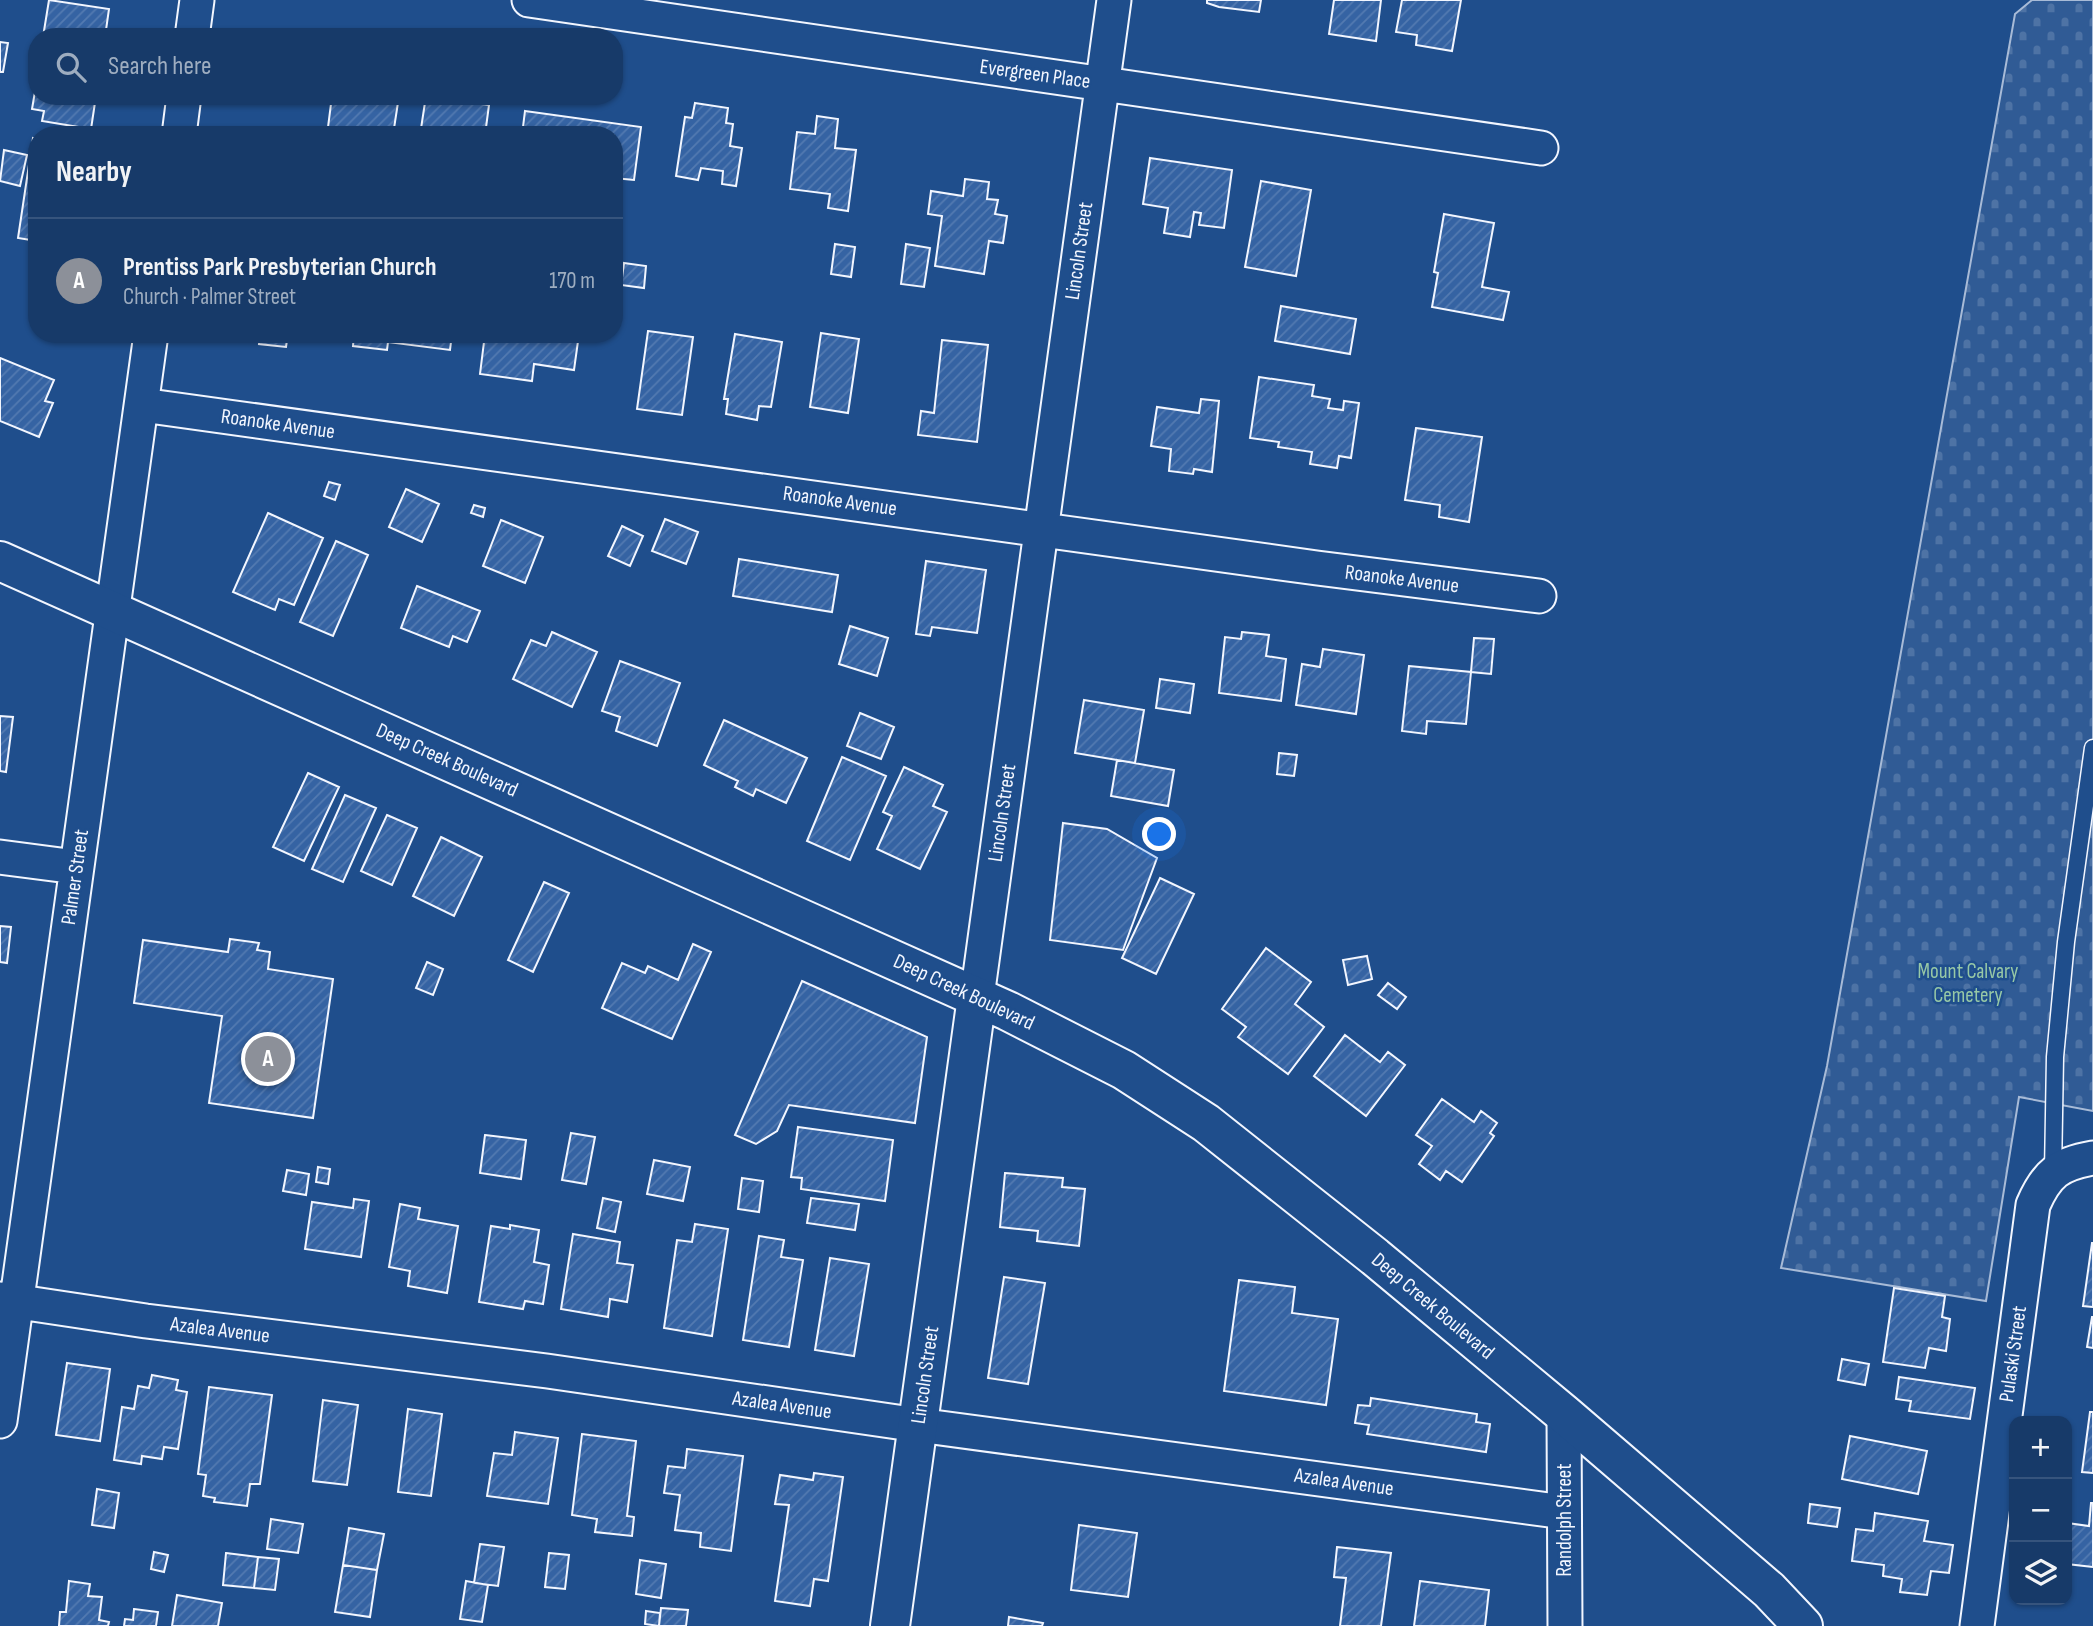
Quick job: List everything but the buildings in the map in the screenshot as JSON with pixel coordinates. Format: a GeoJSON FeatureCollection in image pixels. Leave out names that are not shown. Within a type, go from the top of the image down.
{"type":"FeatureCollection","features":[{"type":"Feature","properties":{"kind":"street"},"geometry":{"type":"LineString","coordinates":[[193,28],[197,0]]}},
{"type":"Feature","properties":{"kind":"street","name":"Evergreen Place"},"geometry":{"type":"LineString","coordinates":[[529,0],[1541,148]]}},
{"type":"Feature","properties":{"kind":"street","name":"Lincoln Street"},"geometry":{"type":"LineString","coordinates":[[890,1626],[1114,0]]}},
{"type":"Feature","properties":{"kind":"street"},"geometry":{"type":"LineString","coordinates":[[180,126],[183,105]]}},
{"type":"Feature","properties":{"kind":"street","name":"Palmer Street"},"geometry":{"type":"LineString","coordinates":[[0,1421],[8,1300],[76,867],[150,343]]}},
{"type":"Feature","properties":{"kind":"street","name":"Roanoke Avenue"},"geometry":{"type":"LineString","coordinates":[[142,405],[1317,568],[1539,596]]}},
{"type":"Feature","properties":{"kind":"street","name":"Deep Creek Boulevard"},"geometry":{"type":"LineString","coordinates":[[0,561],[976,997],[1124,1070],[1206,1124],[1375,1257],[1769,1590],[1803,1626]]}},
{"type":"Feature","properties":{"kind":"street"},"geometry":{"type":"LineString","coordinates":[[0,857],[76,867]]}},
{"type":"Feature","properties":{"kind":"street"},"geometry":{"type":"LineString","coordinates":[[2053,1172],[2071,1162],[2093,1158]]}},
{"type":"Feature","properties":{"kind":"street","name":"Pulaski Street"},"geometry":{"type":"LineString","coordinates":[[1977,1626],[2033,1205],[2042,1184],[2053,1172]]}},
{"type":"Feature","properties":{"kind":"street","name":"Azalea Avenue"},"geometry":{"type":"LineString","coordinates":[[8,1300],[146,1321],[547,1371],[918,1425],[1564,1512]]}},
{"type":"Feature","properties":{"kind":"street","name":"Randolph Street"},"geometry":{"type":"LineString","coordinates":[[1564,1414],[1565,1626]]}},
{"type":"Feature","properties":{"kind":"lane"},"geometry":{"type":"LineString","coordinates":[[2053,1172],[2055,1057],[2066,942],[2093,748]]}},
{"type":"Feature","properties":{"kind":"green space","name":"Mount Calvary Cemetery"},"geometry":{"type":"Polygon","coordinates":[[[2032,0],[2093,0],[2093,1111],[2019,1097],[1986,1301],[1781,1268],[1827,1066],[2015,14],[2032,0]]]}},
{"type":"Feature","properties":{"kind":"place","name":"Prentiss Park Presbyterian Church"},"geometry":{"type":"Point","coordinates":[268,1059]}}]}
